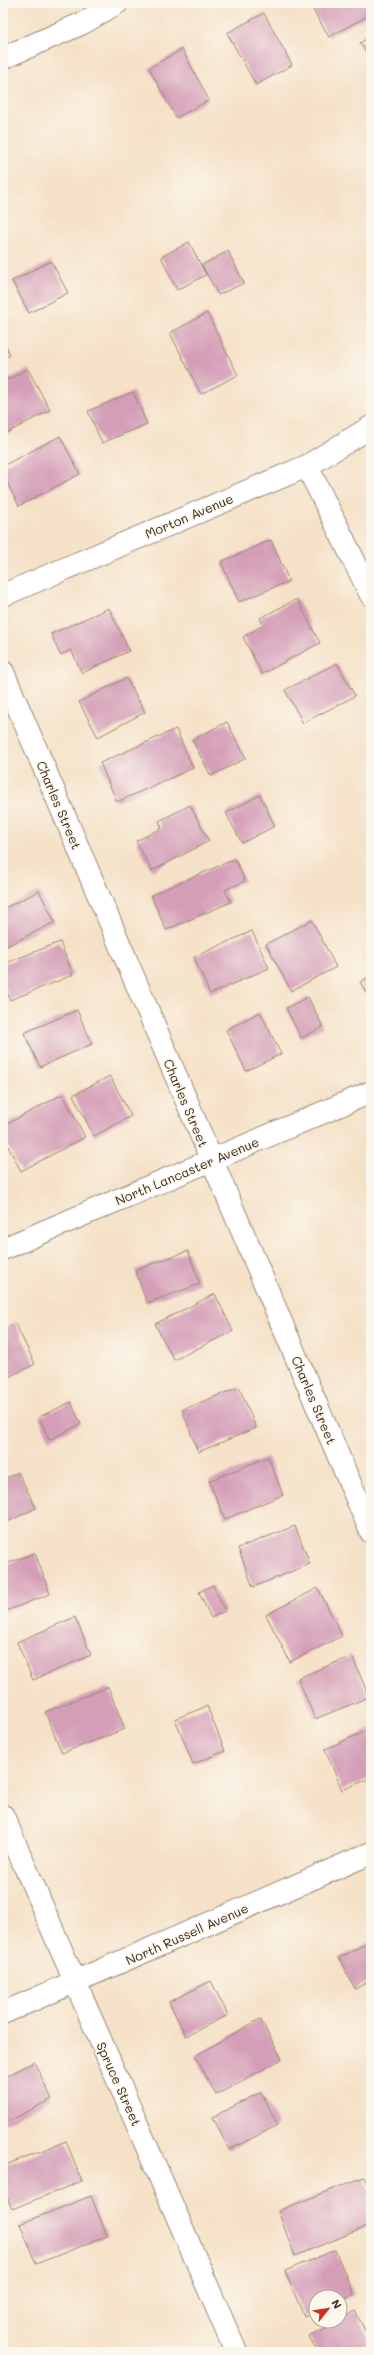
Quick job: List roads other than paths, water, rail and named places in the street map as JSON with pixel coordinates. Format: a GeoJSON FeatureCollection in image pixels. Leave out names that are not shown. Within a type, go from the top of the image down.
{"type":"FeatureCollection","features":[{"type":"Feature","properties":{"kind":"street"},"geometry":{"type":"LineString","coordinates":[[3,58],[83,23],[117,3]]}},
{"type":"Feature","properties":{"kind":"street","name":"Morton Avenue"},"geometry":{"type":"LineString","coordinates":[[3,595],[307,466],[371,427]]}},
{"type":"Feature","properties":{"kind":"street"},"geometry":{"type":"LineString","coordinates":[[307,466],[371,595]]}},
{"type":"Feature","properties":{"kind":"street","name":"Charles Street"},"geometry":{"type":"LineString","coordinates":[[3,672],[371,1532]]}},
{"type":"Feature","properties":{"kind":"street","name":"North Lancaster Avenue"},"geometry":{"type":"LineString","coordinates":[[3,1249],[371,1092]]}},
{"type":"Feature","properties":{"kind":"street","name":"Spruce Street"},"geometry":{"type":"LineString","coordinates":[[3,1816],[74,1983],[236,2352]]}},
{"type":"Feature","properties":{"kind":"street","name":"North Russell Avenue"},"geometry":{"type":"LineString","coordinates":[[3,2013],[371,1853]]}}]}
